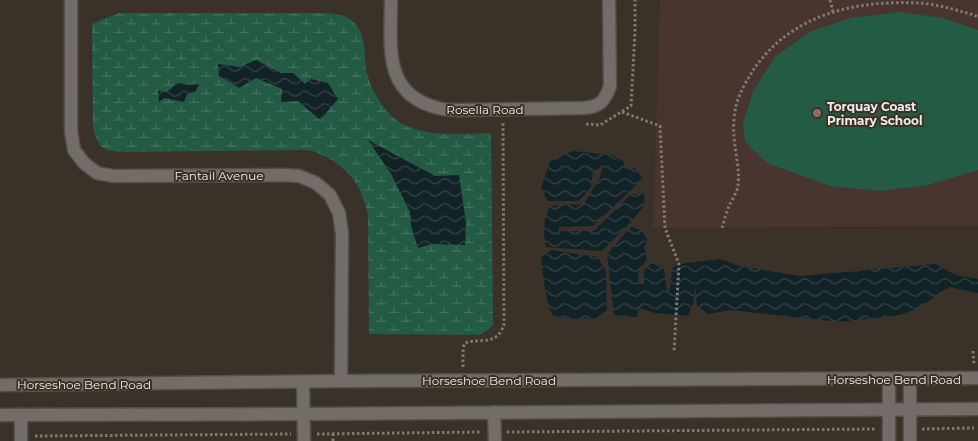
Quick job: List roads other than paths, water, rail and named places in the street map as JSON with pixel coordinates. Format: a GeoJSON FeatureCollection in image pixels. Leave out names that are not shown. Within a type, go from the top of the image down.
{"type":"FeatureCollection","features":[{"type":"Feature","properties":{"kind":"street","name":"Fantail Avenue"},"geometry":{"type":"LineString","coordinates":[[71,0],[71,131],[74,150],[84,164],[97,173],[113,176],[299,176],[316,182],[330,195],[339,214],[342,233],[341,381]]}},
{"type":"Feature","properties":{"kind":"street","name":"Rosella Road"},"geometry":{"type":"LineString","coordinates":[[391,0],[391,51],[394,70],[400,84],[411,96],[424,103],[439,109],[465,110],[583,108],[596,106],[608,94],[610,86],[609,0]]}},
{"type":"Feature","properties":{"kind":"street","name":"Horseshoe Bend Road"},"geometry":{"type":"LineString","coordinates":[[0,385],[341,381],[978,378]]}},
{"type":"Feature","properties":{"kind":"street"},"geometry":{"type":"LineString","coordinates":[[889,379],[889,441]]}},
{"type":"Feature","properties":{"kind":"street"},"geometry":{"type":"LineString","coordinates":[[910,379],[910,441]]}},
{"type":"Feature","properties":{"kind":"street"},"geometry":{"type":"LineString","coordinates":[[303,382],[304,441]]}},
{"type":"Feature","properties":{"kind":"street"},"geometry":{"type":"LineString","coordinates":[[0,415],[978,409]]}},
{"type":"Feature","properties":{"kind":"street"},"geometry":{"type":"LineString","coordinates":[[494,412],[495,441]]}},
{"type":"Feature","properties":{"kind":"street"},"geometry":{"type":"LineString","coordinates":[[21,415],[22,441]]}},
{"type":"Feature","properties":{"kind":"water"},"geometry":{"type":"Polygon","coordinates":[[[256,60],[281,73],[293,73],[305,84],[311,79],[328,83],[338,99],[320,120],[298,101],[281,102],[282,89],[256,78],[239,88],[219,76],[218,64],[240,67],[256,60]]]}},
{"type":"Feature","properties":{"kind":"water"},"geometry":{"type":"Polygon","coordinates":[[[180,83],[187,85],[199,84],[196,91],[187,94],[184,102],[164,98],[159,102],[158,91],[167,92],[180,83]]]}},
{"type":"Feature","properties":{"kind":"water"},"geometry":{"type":"Polygon","coordinates":[[[368,140],[435,176],[459,175],[466,223],[465,245],[432,244],[418,248],[411,226],[410,212],[391,174],[368,140]]]}},
{"type":"Feature","properties":{"kind":"water"},"geometry":{"type":"Polygon","coordinates":[[[573,151],[611,155],[623,161],[626,169],[635,168],[643,179],[593,226],[559,227],[559,231],[594,231],[631,194],[644,194],[645,204],[632,221],[602,251],[546,247],[544,226],[550,206],[584,204],[600,177],[602,167],[593,171],[591,187],[579,201],[548,201],[541,188],[550,161],[573,151]]]}},
{"type":"Feature","properties":{"kind":"water"},"geometry":{"type":"Polygon","coordinates":[[[631,227],[641,230],[648,241],[644,246],[647,259],[638,273],[639,284],[644,284],[644,270],[652,263],[664,269],[668,295],[672,269],[679,264],[720,259],[740,266],[800,276],[935,264],[956,275],[978,279],[978,293],[950,287],[919,308],[900,315],[839,322],[730,310],[708,314],[697,306],[695,286],[693,303],[688,316],[655,313],[639,308],[637,317],[614,315],[607,254],[631,227]]]}},
{"type":"Feature","properties":{"kind":"water"},"geometry":{"type":"Polygon","coordinates":[[[551,250],[598,257],[606,272],[607,310],[596,318],[571,319],[552,315],[546,294],[541,257],[551,250]]]}},
{"type":"Feature","properties":{"kind":"place","name":"Torquay Coast Primary School"},"geometry":{"type":"Point","coordinates":[817,113]}}]}
